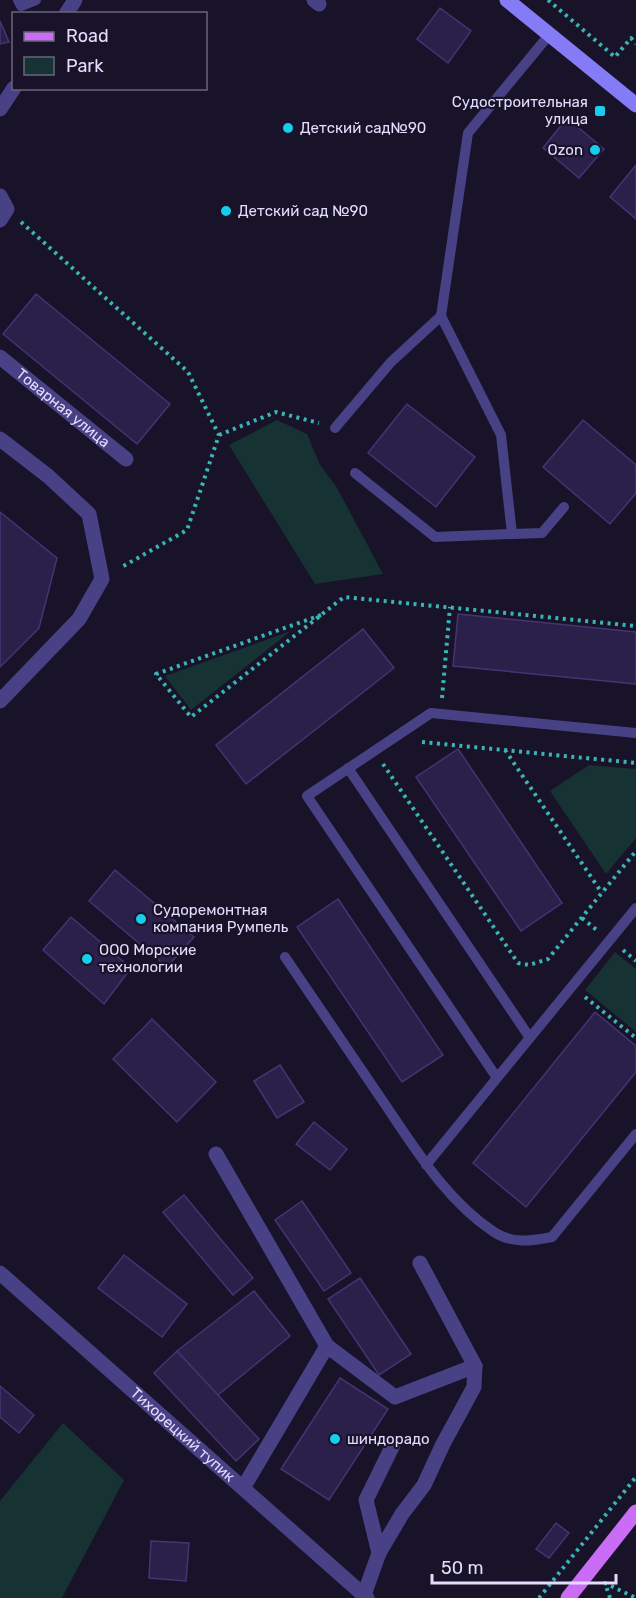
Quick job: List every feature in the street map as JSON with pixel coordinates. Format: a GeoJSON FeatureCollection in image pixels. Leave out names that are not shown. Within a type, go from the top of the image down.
{"type":"FeatureCollection","features":[{"type":"Feature","properties":{"kind":"main road"},"geometry":{"type":"LineString","coordinates":[[507,0],[636,105]]}},
{"type":"Feature","properties":{"kind":"main road"},"geometry":{"type":"LineString","coordinates":[[567,1598],[636,1512]]}},
{"type":"Feature","properties":{"kind":"street"},"geometry":{"type":"LineString","coordinates":[[0,109],[13,90]]}},
{"type":"Feature","properties":{"kind":"street","name":"Товарная улица"},"geometry":{"type":"LineString","coordinates":[[0,357],[126,459]]}},
{"type":"Feature","properties":{"kind":"street"},"geometry":{"type":"LineString","coordinates":[[0,439],[48,476],[89,514],[102,579],[79,619],[0,701]]}},
{"type":"Feature","properties":{"kind":"street"},"geometry":{"type":"LineString","coordinates":[[216,1154],[327,1346],[395,1397],[475,1366]]}},
{"type":"Feature","properties":{"kind":"street"},"geometry":{"type":"LineString","coordinates":[[365,1597],[379,1553],[402,1514],[424,1485],[474,1387],[475,1366],[420,1263]]}},
{"type":"Feature","properties":{"kind":"street","name":"Тихорецкий тупик"},"geometry":{"type":"LineString","coordinates":[[0,1273],[365,1597]]}},
{"type":"Feature","properties":{"kind":"street"},"geometry":{"type":"LineString","coordinates":[[243,1488],[327,1346]]}},
{"type":"Feature","properties":{"kind":"street"},"geometry":{"type":"LineString","coordinates":[[379,1553],[366,1500],[393,1445]]}},
{"type":"Feature","properties":{"kind":"lane"},"geometry":{"type":"LineString","coordinates":[[18,0],[21,6],[36,0]]}},
{"type":"Feature","properties":{"kind":"lane"},"geometry":{"type":"LineString","coordinates":[[512,534],[501,435],[441,316],[468,133],[549,35]]}},
{"type":"Feature","properties":{"kind":"lane"},"geometry":{"type":"LineString","coordinates":[[335,428],[391,362],[441,316]]}},
{"type":"Feature","properties":{"kind":"lane"},"geometry":{"type":"LineString","coordinates":[[356,473],[435,537],[542,533],[564,507]]}},
{"type":"Feature","properties":{"kind":"lane"},"geometry":{"type":"LineString","coordinates":[[497,1078],[307,796],[431,713],[636,733]]}},
{"type":"Feature","properties":{"kind":"lane"},"geometry":{"type":"LineString","coordinates":[[348,768],[530,1038]]}},
{"type":"Feature","properties":{"kind":"lane"},"geometry":{"type":"LineString","coordinates":[[426,1166],[636,908]]}},
{"type":"Feature","properties":{"kind":"lane"},"geometry":{"type":"LineString","coordinates":[[285,957],[426,1166],[458,1202],[495,1233],[512,1240],[532,1241],[552,1237],[636,1134]]}},
{"type":"Feature","properties":{"kind":"path"},"geometry":{"type":"LineString","coordinates":[[548,0],[615,57],[630,39],[636,37]]}},
{"type":"Feature","properties":{"kind":"path"},"geometry":{"type":"LineString","coordinates":[[630,39],[636,44]]}},
{"type":"Feature","properties":{"kind":"path"},"geometry":{"type":"LineString","coordinates":[[2,208],[188,372],[219,435],[187,530],[102,579]]}},
{"type":"Feature","properties":{"kind":"path"},"geometry":{"type":"LineString","coordinates":[[219,435],[276,412],[335,428]]}},
{"type":"Feature","properties":{"kind":"path"},"geometry":{"type":"LineString","coordinates":[[321,615],[156,674],[191,717],[344,597],[636,626]]}},
{"type":"Feature","properties":{"kind":"path"},"geometry":{"type":"LineString","coordinates":[[440,713],[450,607]]}},
{"type":"Feature","properties":{"kind":"path"},"geometry":{"type":"LineString","coordinates":[[423,741],[636,762]]}},
{"type":"Feature","properties":{"kind":"path"},"geometry":{"type":"LineString","coordinates":[[504,749],[602,893]]}},
{"type":"Feature","properties":{"kind":"path"},"geometry":{"type":"LineString","coordinates":[[374,751],[518,963],[529,965],[548,959],[636,851]]}},
{"type":"Feature","properties":{"kind":"path"},"geometry":{"type":"LineString","coordinates":[[572,986],[636,1038]]}},
{"type":"Feature","properties":{"kind":"path"},"geometry":{"type":"LineString","coordinates":[[539,1598],[636,1476]]}},
{"type":"Feature","properties":{"kind":"path"},"geometry":{"type":"LineString","coordinates":[[610,1598],[605,1583],[636,1598]]}},
{"type":"Feature","properties":{"kind":"green space"},"geometry":{"type":"Polygon","coordinates":[[[277,420],[307,434],[320,465],[336,486],[383,574],[315,584],[229,445],[277,420]]]}},
{"type":"Feature","properties":{"kind":"green space"},"geometry":{"type":"Polygon","coordinates":[[[291,631],[191,710],[165,676],[291,631]]]}},
{"type":"Feature","properties":{"kind":"green space"},"geometry":{"type":"Polygon","coordinates":[[[589,765],[636,769],[636,838],[606,874],[550,791],[589,765]]]}},
{"type":"Feature","properties":{"kind":"green space"},"geometry":{"type":"Polygon","coordinates":[[[615,952],[636,969],[636,1032],[585,990],[615,952]]]}},
{"type":"Feature","properties":{"kind":"green space"},"geometry":{"type":"Polygon","coordinates":[[[63,1423],[124,1480],[62,1598],[0,1598],[0,1501],[63,1423]]]}},
{"type":"Feature","properties":{"kind":"building"},"geometry":{"type":"Polygon","coordinates":[[[440,8],[471,31],[448,63],[417,39],[440,8]]]}},
{"type":"Feature","properties":{"kind":"building"},"geometry":{"type":"Polygon","coordinates":[[[0,21],[9,42],[0,44],[0,21]]]}},
{"type":"Feature","properties":{"kind":"building"},"geometry":{"type":"Polygon","coordinates":[[[567,118],[604,149],[579,178],[543,148],[567,118]]]}},
{"type":"Feature","properties":{"kind":"building"},"geometry":{"type":"Polygon","coordinates":[[[636,165],[636,219],[610,197],[636,165]]]}},
{"type":"Feature","properties":{"kind":"building"},"geometry":{"type":"Polygon","coordinates":[[[36,294],[170,404],[137,444],[3,334],[36,294]]]}},
{"type":"Feature","properties":{"kind":"building"},"geometry":{"type":"Polygon","coordinates":[[[407,404],[475,457],[436,507],[368,453],[407,404]]]}},
{"type":"Feature","properties":{"kind":"building"},"geometry":{"type":"Polygon","coordinates":[[[583,420],[636,465],[636,493],[610,524],[543,467],[583,420]]]}},
{"type":"Feature","properties":{"kind":"building"},"geometry":{"type":"Polygon","coordinates":[[[0,512],[57,558],[39,628],[0,667],[0,512]]]}},
{"type":"Feature","properties":{"kind":"building"},"geometry":{"type":"Polygon","coordinates":[[[458,614],[636,632],[636,684],[453,666],[458,614]]]}},
{"type":"Feature","properties":{"kind":"building"},"geometry":{"type":"Polygon","coordinates":[[[363,629],[394,668],[246,784],[216,745],[363,629]]]}},
{"type":"Feature","properties":{"kind":"building"},"geometry":{"type":"Polygon","coordinates":[[[458,749],[562,903],[521,931],[416,777],[458,749]]]}},
{"type":"Feature","properties":{"kind":"building","name":"Судоремонтная компания Румпель"},"geometry":{"type":"Polygon","coordinates":[[[115,870],[194,937],[167,967],[89,901],[115,870]]]}},
{"type":"Feature","properties":{"kind":"building"},"geometry":{"type":"Polygon","coordinates":[[[338,899],[443,1055],[402,1082],[297,927],[338,899]]]}},
{"type":"Feature","properties":{"kind":"building","name":"ООО Морские технологии"},"geometry":{"type":"Polygon","coordinates":[[[71,917],[131,968],[104,1004],[43,950],[71,917]]]}},
{"type":"Feature","properties":{"kind":"building"},"geometry":{"type":"Polygon","coordinates":[[[595,1012],[636,1046],[636,1072],[526,1207],[473,1163],[595,1012]]]}},
{"type":"Feature","properties":{"kind":"building"},"geometry":{"type":"Polygon","coordinates":[[[152,1019],[216,1082],[177,1122],[113,1059],[152,1019]]]}},
{"type":"Feature","properties":{"kind":"building"},"geometry":{"type":"Polygon","coordinates":[[[280,1065],[304,1102],[277,1118],[254,1081],[280,1065]]]}},
{"type":"Feature","properties":{"kind":"building"},"geometry":{"type":"Polygon","coordinates":[[[314,1122],[347,1149],[330,1170],[296,1144],[314,1122]]]}},
{"type":"Feature","properties":{"kind":"building"},"geometry":{"type":"Polygon","coordinates":[[[184,1195],[253,1278],[233,1295],[163,1212],[184,1195]]]}},
{"type":"Feature","properties":{"kind":"building"},"geometry":{"type":"Polygon","coordinates":[[[302,1201],[351,1273],[324,1291],[275,1220],[302,1201]]]}},
{"type":"Feature","properties":{"kind":"building"},"geometry":{"type":"Polygon","coordinates":[[[124,1255],[187,1304],[162,1337],[98,1288],[124,1255]]]}},
{"type":"Feature","properties":{"kind":"building"},"geometry":{"type":"Polygon","coordinates":[[[360,1278],[411,1354],[379,1375],[328,1299],[360,1278]]]}},
{"type":"Feature","properties":{"kind":"building"},"geometry":{"type":"Polygon","coordinates":[[[254,1291],[290,1336],[218,1395],[177,1351],[254,1291]]]}},
{"type":"Feature","properties":{"kind":"building"},"geometry":{"type":"Polygon","coordinates":[[[177,1351],[259,1439],[236,1461],[154,1373],[177,1351]]]}},
{"type":"Feature","properties":{"kind":"building","name":"шиндорадо"},"geometry":{"type":"Polygon","coordinates":[[[340,1378],[388,1409],[329,1500],[281,1469],[340,1378]]]}},
{"type":"Feature","properties":{"kind":"building"},"geometry":{"type":"Polygon","coordinates":[[[0,1386],[34,1415],[19,1433],[0,1417],[0,1386]]]}},
{"type":"Feature","properties":{"kind":"building"},"geometry":{"type":"Polygon","coordinates":[[[556,1523],[569,1533],[549,1558],[536,1549],[556,1523]]]}},
{"type":"Feature","properties":{"kind":"building"},"geometry":{"type":"Polygon","coordinates":[[[151,1541],[189,1543],[186,1581],[149,1578],[151,1541]]]}},
{"type":"Feature","properties":{"kind":"place","name":"Судостроительная улица"},"geometry":{"type":"Point","coordinates":[600,111]}},
{"type":"Feature","properties":{"kind":"place","name":"Детский сад№90"},"geometry":{"type":"Point","coordinates":[288,128]}},
{"type":"Feature","properties":{"kind":"place","name":"Ozon"},"geometry":{"type":"Point","coordinates":[595,150]}},
{"type":"Feature","properties":{"kind":"place","name":"Детский сад №90"},"geometry":{"type":"Point","coordinates":[226,211]}},
{"type":"Feature","properties":{"kind":"place","name":"Судоремонтная компания Румпель"},"geometry":{"type":"Point","coordinates":[141,919]}},
{"type":"Feature","properties":{"kind":"place","name":"ООО Морские технологии"},"geometry":{"type":"Point","coordinates":[87,959]}},
{"type":"Feature","properties":{"kind":"place","name":"шиндорадо"},"geometry":{"type":"Point","coordinates":[335,1439]}}]}
